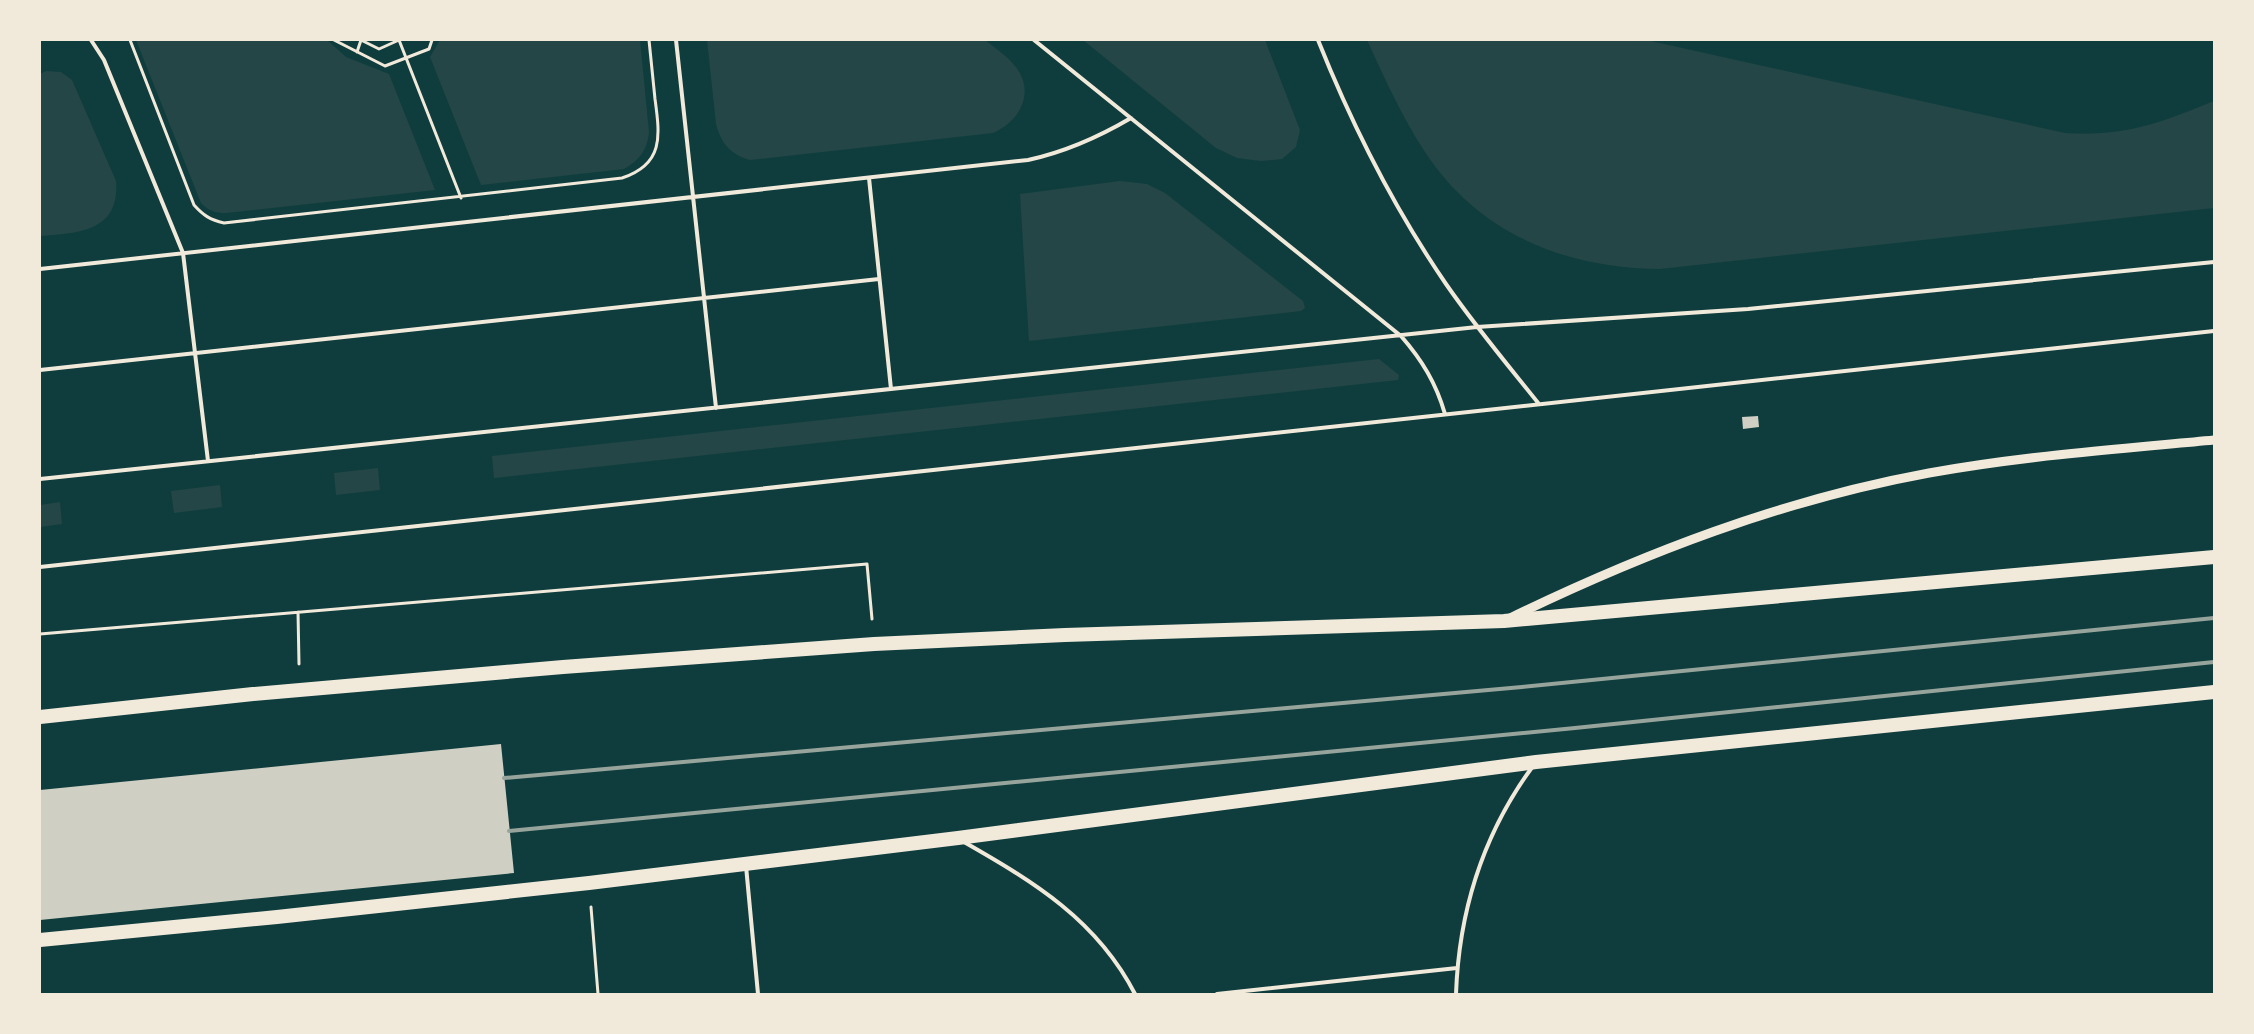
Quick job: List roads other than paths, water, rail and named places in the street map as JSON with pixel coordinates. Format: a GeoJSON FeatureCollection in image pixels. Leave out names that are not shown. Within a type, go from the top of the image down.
{"type":"FeatureCollection","features":[{"type":"Feature","properties":{"kind":"highway"},"geometry":{"type":"LineString","coordinates":[[40,717],[300,690],[563,667],[874,644],[1065,635],[1504,621],[2214,557]]}},
{"type":"Feature","properties":{"kind":"highway"},"geometry":{"type":"LineString","coordinates":[[40,940],[589,883],[958,838],[1536,762],[2214,692]]}},
{"type":"Feature","properties":{"kind":"street"},"geometry":{"type":"LineString","coordinates":[[1504,621],[1615,569],[1711,531],[1782,508],[1855,489],[1929,473],[2003,461],[2214,440]]}},
{"type":"Feature","properties":{"kind":"lane"},"geometry":{"type":"LineString","coordinates":[[91,40],[104,60],[183,253],[208,461]]}},
{"type":"Feature","properties":{"kind":"lane"},"geometry":{"type":"LineString","coordinates":[[676,40],[716,408]]}},
{"type":"Feature","properties":{"kind":"lane"},"geometry":{"type":"LineString","coordinates":[[1034,40],[1401,336],[1428,371],[1438,392],[1445,414]]}},
{"type":"Feature","properties":{"kind":"lane"},"geometry":{"type":"LineString","coordinates":[[1318,40],[1340,94],[1389,191],[1446,283],[1477,327],[1539,404]]}},
{"type":"Feature","properties":{"kind":"lane"},"geometry":{"type":"LineString","coordinates":[[40,268],[1000,164],[1055,154],[1081,145],[1131,118]]}},
{"type":"Feature","properties":{"kind":"lane"},"geometry":{"type":"LineString","coordinates":[[868,178],[891,390]]}},
{"type":"Feature","properties":{"kind":"lane"},"geometry":{"type":"LineString","coordinates":[[40,479],[1477,327],[1748,309],[2214,262]]}},
{"type":"Feature","properties":{"kind":"lane"},"geometry":{"type":"LineString","coordinates":[[40,370],[879,279]]}},
{"type":"Feature","properties":{"kind":"lane"},"geometry":{"type":"LineString","coordinates":[[40,567],[2214,331]]}},
{"type":"Feature","properties":{"kind":"lane"},"geometry":{"type":"LineString","coordinates":[[1456,994],[1461,931],[1469,894],[1481,858],[1496,824],[1514,791],[1536,762]]}},
{"type":"Feature","properties":{"kind":"lane"},"geometry":{"type":"LineString","coordinates":[[958,838],[1016,871],[1067,909],[1111,956],[1135,994]]}},
{"type":"Feature","properties":{"kind":"lane"},"geometry":{"type":"LineString","coordinates":[[745,864],[758,994]]}},
{"type":"Feature","properties":{"kind":"lane"},"geometry":{"type":"LineString","coordinates":[[1216,994],[1457,968]]}},
{"type":"Feature","properties":{"kind":"railway"},"geometry":{"type":"LineString","coordinates":[[504,778],[1522,687],[2214,618]]}},
{"type":"Feature","properties":{"kind":"railway"},"geometry":{"type":"LineString","coordinates":[[509,831],[1575,728],[2214,662]]}}]}
